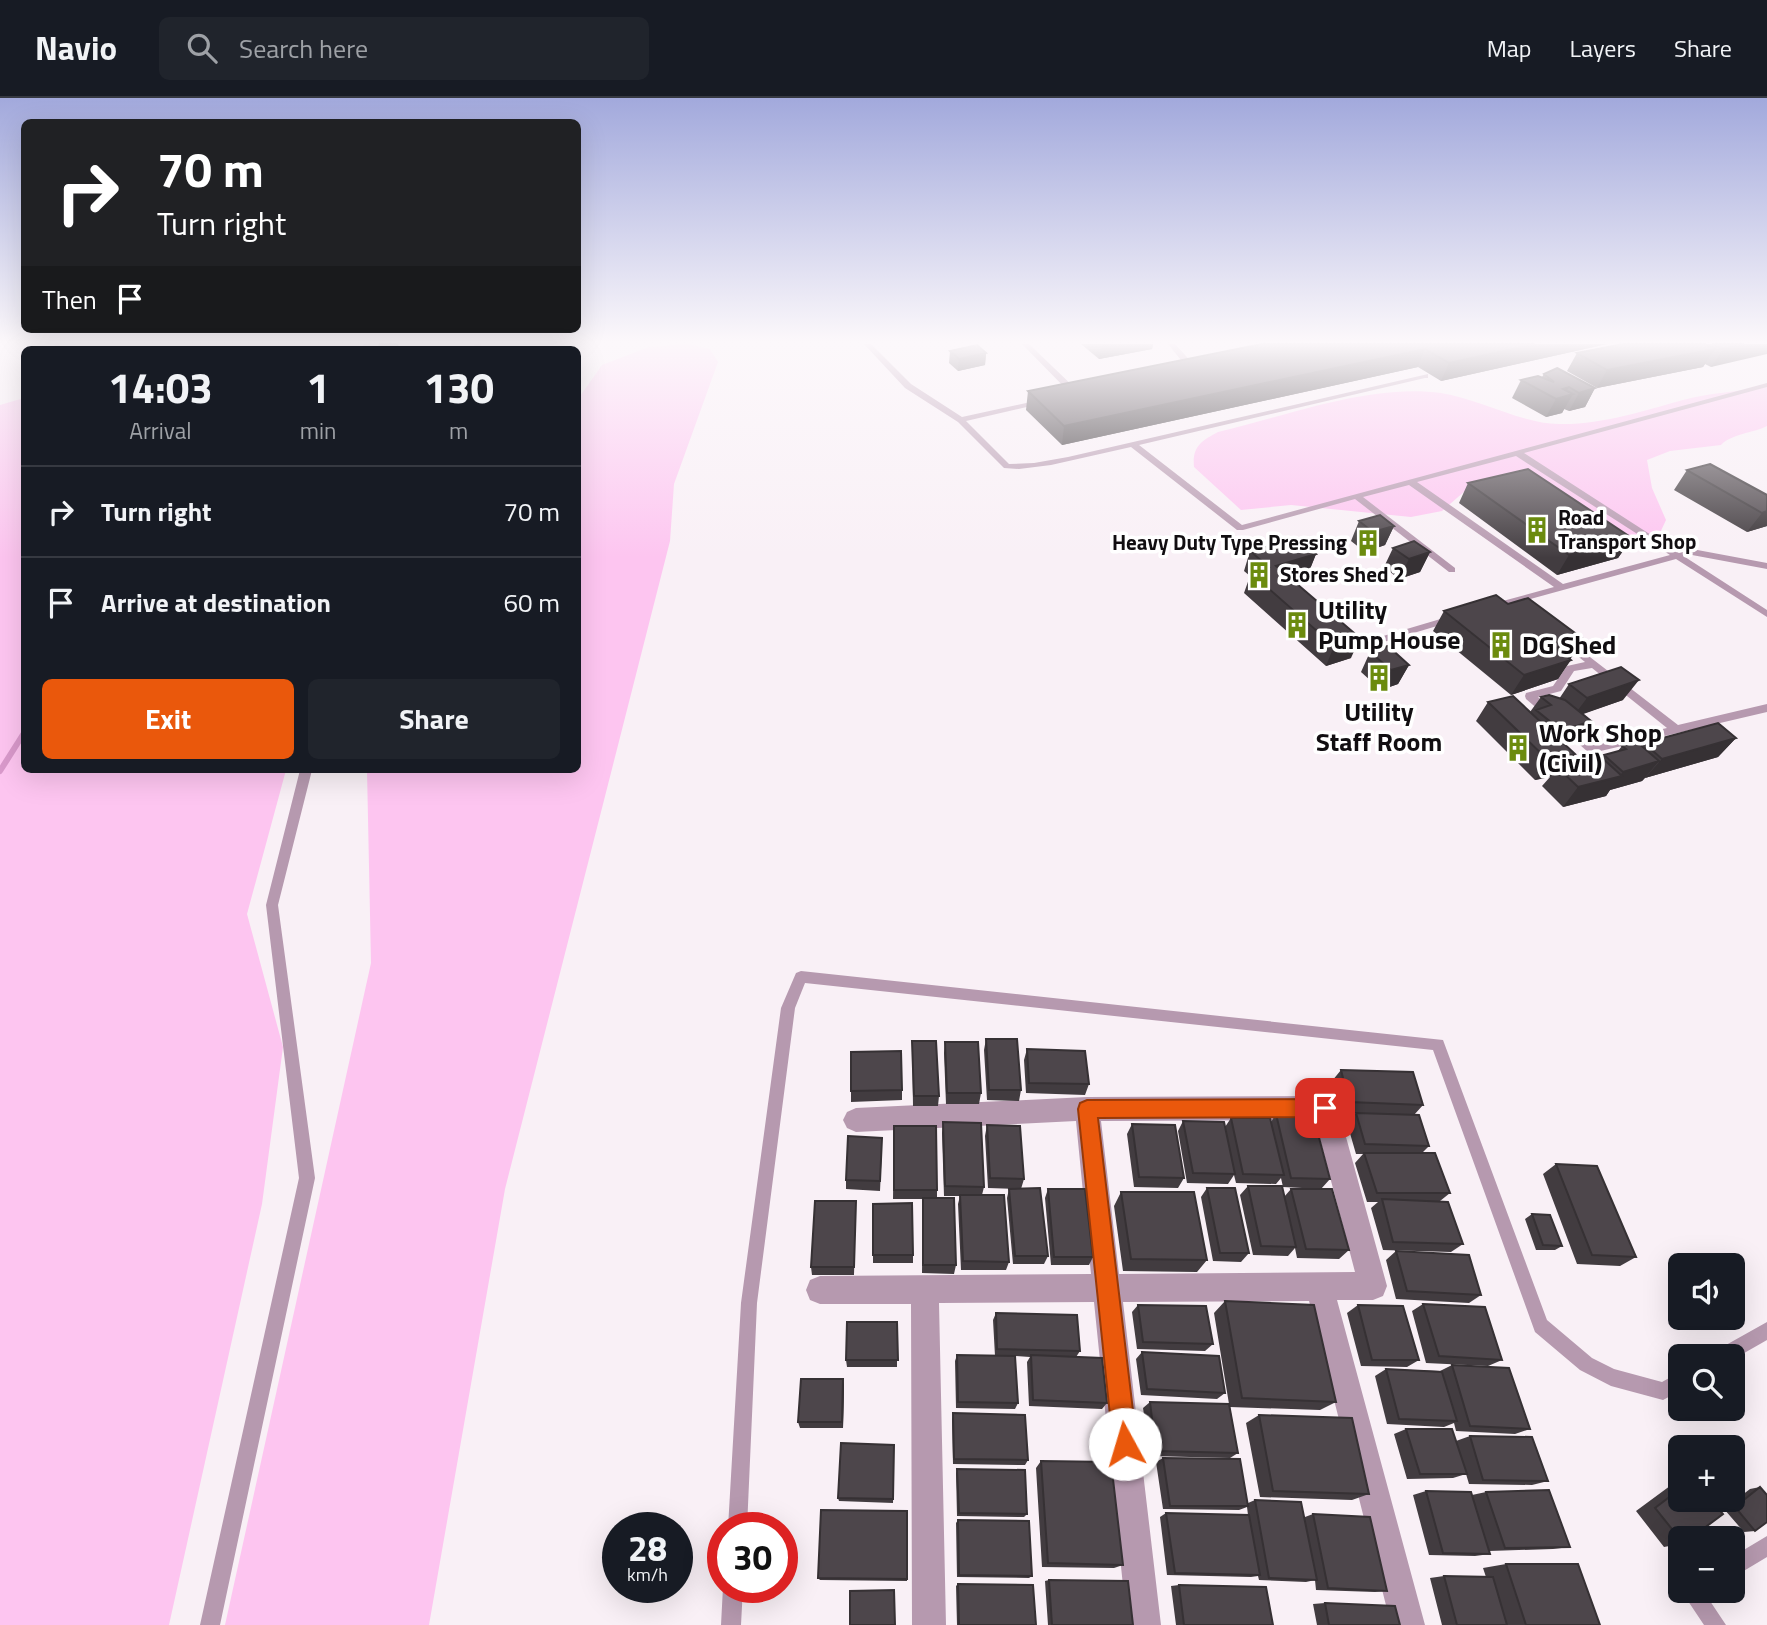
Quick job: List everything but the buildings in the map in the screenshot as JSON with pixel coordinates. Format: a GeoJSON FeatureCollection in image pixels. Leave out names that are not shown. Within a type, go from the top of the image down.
{"type":"FeatureCollection","features":[{"type":"Feature","properties":{"kind":"street"},"geometry":{"type":"LineString","coordinates":[[820,1290],[1373,1286],[1325,1108],[1087,1109],[856,1120]]}},
{"type":"Feature","properties":{"kind":"street"},"geometry":{"type":"LineString","coordinates":[[1087,1109],[1144,1625]]}},
{"type":"Feature","properties":{"kind":"street"},"geometry":{"type":"LineString","coordinates":[[1320,1286],[1408,1625]]}},
{"type":"Feature","properties":{"kind":"street"},"geometry":{"type":"LineString","coordinates":[[925,1291],[929,1625]]}},
{"type":"Feature","properties":{"kind":"lane"},"geometry":{"type":"LineString","coordinates":[[954,415],[1007,466],[1013,467],[1031,467],[1257,415]]}},
{"type":"Feature","properties":{"kind":"lane"},"geometry":{"type":"LineString","coordinates":[[961,420],[981,415]]}},
{"type":"Feature","properties":{"kind":"lane"},"geometry":{"type":"LineString","coordinates":[[1133,444],[1240,528],[1654,415]]}},
{"type":"Feature","properties":{"kind":"lane"},"geometry":{"type":"LineString","coordinates":[[1516,452],[1767,614]]}},
{"type":"Feature","properties":{"kind":"lane"},"geometry":{"type":"LineString","coordinates":[[1410,482],[1561,587]]}},
{"type":"Feature","properties":{"kind":"lane"},"geometry":{"type":"LineString","coordinates":[[1356,496],[1452,570]]}},
{"type":"Feature","properties":{"kind":"lane"},"geometry":{"type":"LineString","coordinates":[[1476,612],[1692,552],[1767,566]]}},
{"type":"Feature","properties":{"kind":"lane"},"geometry":{"type":"LineString","coordinates":[[1513,601],[1524,608]]}},
{"type":"Feature","properties":{"kind":"lane"},"geometry":{"type":"LineString","coordinates":[[1377,641],[1464,615]]}},
{"type":"Feature","properties":{"kind":"lane"},"geometry":{"type":"LineString","coordinates":[[1554,632],[1676,729]]}},
{"type":"Feature","properties":{"kind":"lane"},"geometry":{"type":"LineString","coordinates":[[1594,664],[1571,668],[1557,689],[1530,696],[1592,749],[1767,708]]}},
{"type":"Feature","properties":{"kind":"lane"},"geometry":{"type":"LineString","coordinates":[[210,1625],[307,1178],[272,905],[305,773]]}},
{"type":"Feature","properties":{"kind":"lane"},"geometry":{"type":"LineString","coordinates":[[738,1512],[749,1303],[788,1008],[801,977],[1438,1044],[1541,1326],[1586,1364],[1611,1377],[1663,1391],[1668,1388]]}},
{"type":"Feature","properties":{"kind":"lane"},"geometry":{"type":"LineString","coordinates":[[1743,1344],[1767,1330]]}},
{"type":"Feature","properties":{"kind":"lane"},"geometry":{"type":"LineString","coordinates":[[1745,1560],[1767,1546]]}},
{"type":"Feature","properties":{"kind":"lane"},"geometry":{"type":"LineString","coordinates":[[732,1625],[733,1603]]}},
{"type":"Feature","properties":{"kind":"lane"},"geometry":{"type":"LineString","coordinates":[[1700,1603],[1716,1625]]}},
{"type":"Feature","properties":{"kind":"shaded area"},"geometry":{"type":"Polygon","coordinates":[[[0,415],[21,415],[21,773],[285,773],[247,914],[283,1047],[262,1204],[169,1625],[0,1625],[0,415]]]}},
{"type":"Feature","properties":{"kind":"shaded area"},"geometry":{"type":"Polygon","coordinates":[[[581,415],[699,415],[674,484],[670,541],[505,1189],[429,1625],[225,1625],[371,963],[367,773],[581,773],[581,415]]]}},
{"type":"Feature","properties":{"kind":"shaded area"},"geometry":{"type":"Polygon","coordinates":[[[1282,415],[1514,415],[1559,424],[1627,415],[1767,415],[1767,426],[1730,438],[1721,445],[1670,451],[1647,460],[1652,488],[1666,520],[1659,535],[1631,536],[1473,484],[1442,511],[1411,517],[1291,505],[1241,510],[1194,467],[1196,450],[1207,438],[1218,432],[1282,415]]]}},
{"type":"Feature","properties":{"kind":"waterway"},"geometry":{"type":"LineString","coordinates":[[0,771],[21,738]]}},
{"type":"Feature","properties":{"kind":"place","name":"Road Transport Shop"},"geometry":{"type":"Point","coordinates":[1537,530]}},
{"type":"Feature","properties":{"kind":"place","name":"Heavy Duty Type Pressing"},"geometry":{"type":"Point","coordinates":[1368,543]}},
{"type":"Feature","properties":{"kind":"place","name":"Stores Shed 2"},"geometry":{"type":"Point","coordinates":[1259,575]}},
{"type":"Feature","properties":{"kind":"place","name":"Utility Pump House"},"geometry":{"type":"Point","coordinates":[1297,625]}},
{"type":"Feature","properties":{"kind":"place","name":"DG Shed"},"geometry":{"type":"Point","coordinates":[1501,645]}},
{"type":"Feature","properties":{"kind":"place","name":"Utility Staff Room"},"geometry":{"type":"Point","coordinates":[1379,678]}},
{"type":"Feature","properties":{"kind":"place","name":"Work Shop (Civil)"},"geometry":{"type":"Point","coordinates":[1518,748]}},
{"type":"Feature","properties":{"kind":"route"},"geometry":{"type":"LineString","coordinates":[[1125,1444],[1087,1109],[1325,1108]]}}]}
